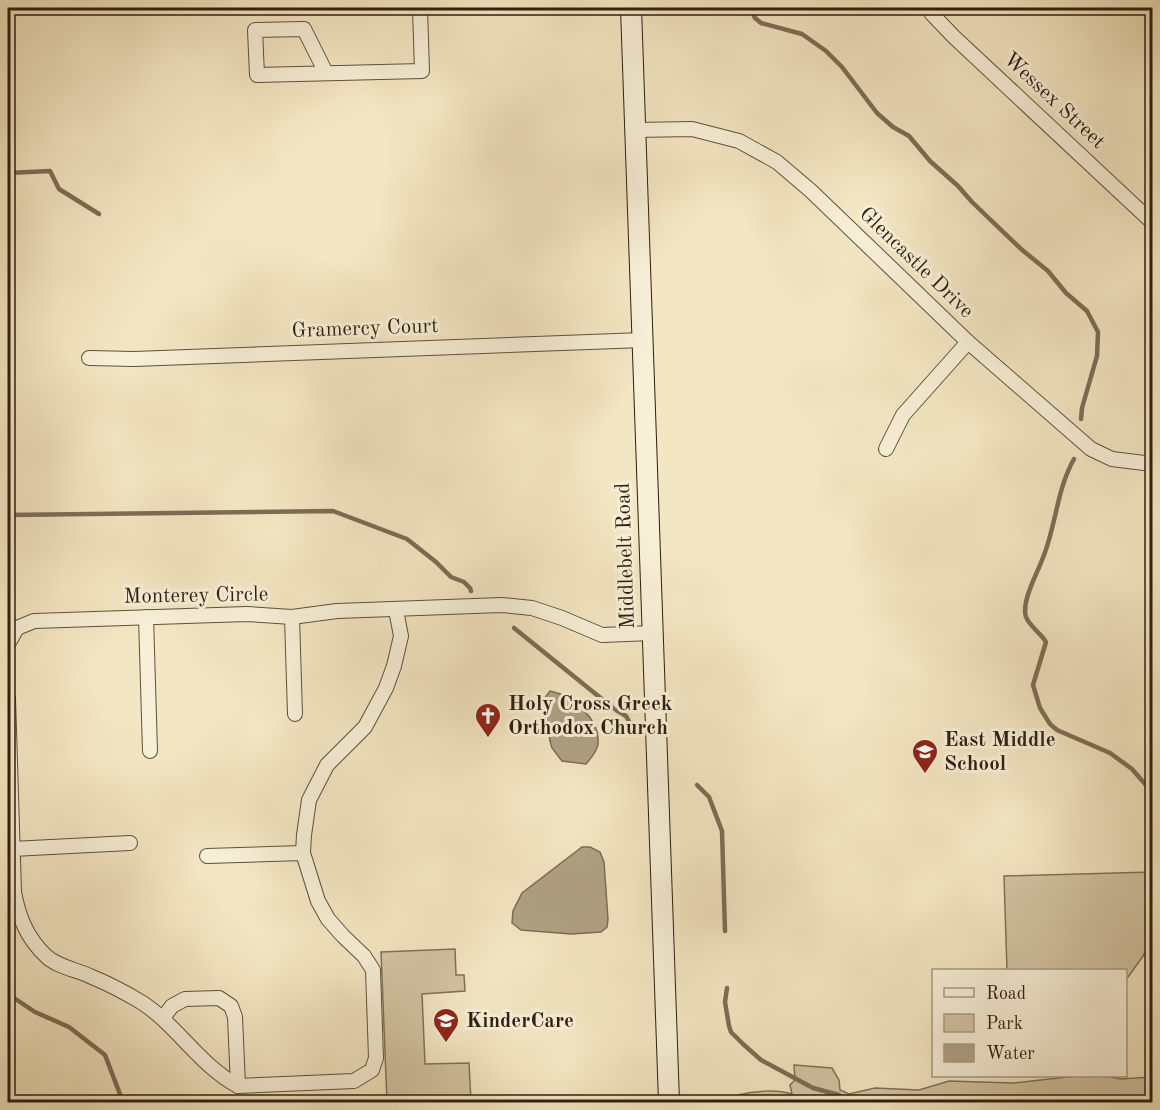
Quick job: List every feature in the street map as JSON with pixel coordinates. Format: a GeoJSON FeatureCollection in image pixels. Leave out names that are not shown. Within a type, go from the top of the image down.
{"type":"FeatureCollection","features":[{"type":"Feature","properties":{"kind":"street"},"geometry":{"type":"LineString","coordinates":[[326,73],[304,29],[255,30],[257,75],[422,71],[420,8]]}},
{"type":"Feature","properties":{"kind":"street","name":"Middlebelt Road"},"geometry":{"type":"LineString","coordinates":[[631,8],[669,1102]]}},
{"type":"Feature","properties":{"kind":"street","name":"Wessex Street"},"geometry":{"type":"LineString","coordinates":[[929,8],[954,37],[1152,222]]}},
{"type":"Feature","properties":{"kind":"street","name":"Glencastle Drive"},"geometry":{"type":"LineString","coordinates":[[635,130],[692,129],[739,141],[777,162],[811,191],[968,342],[1091,449],[1112,459],[1152,464]]}},
{"type":"Feature","properties":{"kind":"street","name":"Gramercy Court"},"geometry":{"type":"LineString","coordinates":[[89,358],[134,359],[643,340]]}},
{"type":"Feature","properties":{"kind":"street"},"geometry":{"type":"LineString","coordinates":[[886,449],[903,415],[968,342]]}},
{"type":"Feature","properties":{"kind":"street","name":"Monterey Circle"},"geometry":{"type":"LineString","coordinates":[[8,644],[17,628],[34,621],[247,614],[292,617],[338,611],[502,605],[532,608],[602,635],[652,633]]}},
{"type":"Feature","properties":{"kind":"street"},"geometry":{"type":"LineString","coordinates":[[8,698],[14,892],[18,912],[28,935],[48,958],[110,985],[141,1002],[163,1018],[221,1077],[238,1086],[354,1081],[372,1070],[376,1058],[373,970],[364,956],[328,919],[318,901],[303,853],[309,800],[327,765],[365,727],[386,688],[401,636],[396,610]]}},
{"type":"Feature","properties":{"kind":"street"},"geometry":{"type":"LineString","coordinates":[[146,617],[150,751]]}},
{"type":"Feature","properties":{"kind":"street"},"geometry":{"type":"LineString","coordinates":[[292,617],[295,714]]}},
{"type":"Feature","properties":{"kind":"street"},"geometry":{"type":"LineString","coordinates":[[12,849],[130,843]]}},
{"type":"Feature","properties":{"kind":"street"},"geometry":{"type":"LineString","coordinates":[[207,856],[303,853]]}},
{"type":"Feature","properties":{"kind":"street"},"geometry":{"type":"LineString","coordinates":[[163,1018],[172,1006],[185,999],[219,999],[231,1006],[235,1017],[238,1086]]}},
{"type":"Feature","properties":{"kind":"green space"},"geometry":{"type":"Polygon","coordinates":[[[1152,872],[1152,937],[1143,956],[1127,979],[1127,969],[1007,969],[1004,876],[1152,872]]]}},
{"type":"Feature","properties":{"kind":"green space"},"geometry":{"type":"Polygon","coordinates":[[[455,949],[456,975],[464,975],[465,991],[422,994],[425,1064],[469,1063],[471,1102],[387,1102],[381,952],[455,949]]]}},
{"type":"Feature","properties":{"kind":"green space"},"geometry":{"type":"Polygon","coordinates":[[[794,1065],[832,1068],[839,1080],[840,1090],[849,1094],[875,1088],[919,1090],[949,1081],[1013,1083],[1068,1077],[1121,1079],[1152,1077],[1152,1102],[734,1102],[738,1095],[751,1092],[772,1091],[792,1094],[790,1085],[795,1080],[794,1065]]]}},
{"type":"Feature","properties":{"kind":"water"},"geometry":{"type":"Polygon","coordinates":[[[550,691],[567,697],[575,703],[590,717],[595,726],[598,744],[594,755],[586,764],[562,761],[552,748],[544,699],[550,691]]]}},
{"type":"Feature","properties":{"kind":"water"},"geometry":{"type":"Polygon","coordinates":[[[582,847],[590,847],[600,852],[604,862],[607,927],[601,932],[571,934],[521,930],[512,923],[513,911],[522,893],[582,847]]]}},
{"type":"Feature","properties":{"kind":"waterway"},"geometry":{"type":"LineString","coordinates":[[750,8],[755,18],[761,23],[802,34],[826,51],[842,67],[877,113],[893,127],[909,136],[930,161],[1021,249],[1048,271],[1066,293],[1087,311],[1098,332],[1097,356],[1081,419]]}},
{"type":"Feature","properties":{"kind":"waterway"},"geometry":{"type":"LineString","coordinates":[[8,173],[50,171],[59,189],[99,214]]}},
{"type":"Feature","properties":{"kind":"waterway"},"geometry":{"type":"LineString","coordinates":[[1074,459],[1063,484],[1047,548],[1030,588],[1026,604],[1025,611],[1028,621],[1046,642],[1033,685],[1040,708],[1050,724],[1057,730],[1110,753],[1132,769],[1152,792]]}},
{"type":"Feature","properties":{"kind":"waterway"},"geometry":{"type":"LineString","coordinates":[[8,515],[333,511],[407,539],[451,577],[464,582],[471,591]]}},
{"type":"Feature","properties":{"kind":"waterway"},"geometry":{"type":"LineString","coordinates":[[514,628],[613,708]]}},
{"type":"Feature","properties":{"kind":"waterway"},"geometry":{"type":"LineString","coordinates":[[616,710],[626,716],[631,725]]}},
{"type":"Feature","properties":{"kind":"waterway"},"geometry":{"type":"LineString","coordinates":[[697,785],[709,797],[722,831],[725,931]]}},
{"type":"Feature","properties":{"kind":"waterway"},"geometry":{"type":"LineString","coordinates":[[727,988],[725,1002],[731,1032],[761,1060],[813,1088],[839,1095],[840,1102]]}},
{"type":"Feature","properties":{"kind":"waterway"},"geometry":{"type":"LineString","coordinates":[[8,994],[35,1012],[69,1027],[105,1055],[123,1102]]}},
{"type":"Feature","properties":{"kind":"place","name":"Holy Cross Greek Orthodox Church"},"geometry":{"type":"Point","coordinates":[488,739]}},
{"type":"Feature","properties":{"kind":"place","name":"East Middle School"},"geometry":{"type":"Point","coordinates":[925,775]}},
{"type":"Feature","properties":{"kind":"place","name":"KinderCare"},"geometry":{"type":"Point","coordinates":[446,1044]}}]}
